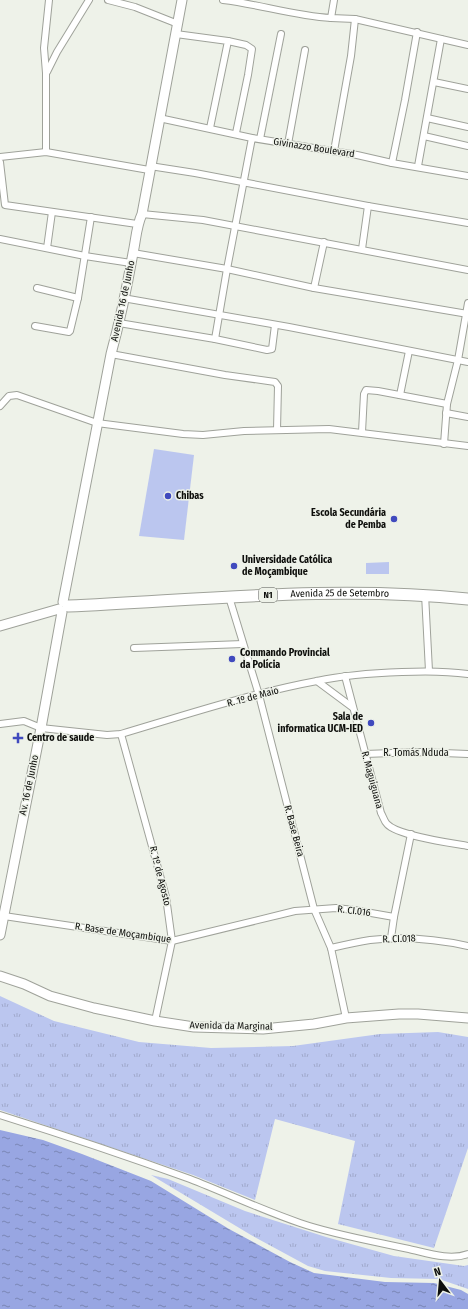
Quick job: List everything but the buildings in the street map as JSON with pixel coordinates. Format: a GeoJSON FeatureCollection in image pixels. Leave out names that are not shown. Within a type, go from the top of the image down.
{"type":"FeatureCollection","features":[{"type":"Feature","properties":{"kind":"highway","name":"Avenida 25 de Setembro"},"geometry":{"type":"LineString","coordinates":[[63,607],[229,597],[377,592],[425,594],[468,599]]}},
{"type":"Feature","properties":{"kind":"street"},"geometry":{"type":"LineString","coordinates":[[46,152],[46,73],[44,48],[49,0]]}},
{"type":"Feature","properties":{"kind":"street"},"geometry":{"type":"LineString","coordinates":[[46,73],[89,0]]}},
{"type":"Feature","properties":{"kind":"street"},"geometry":{"type":"LineString","coordinates":[[111,0],[135,6],[178,24]]}},
{"type":"Feature","properties":{"kind":"street","name":"Avenida 16 de Junho"},"geometry":{"type":"LineString","coordinates":[[63,607],[97,423],[119,323],[133,253],[137,224],[142,214],[182,0]]}},
{"type":"Feature","properties":{"kind":"street"},"geometry":{"type":"LineString","coordinates":[[223,0],[245,1],[313,17],[355,19],[417,32],[468,45]]}},
{"type":"Feature","properties":{"kind":"street"},"geometry":{"type":"LineString","coordinates":[[331,18],[334,0]]}},
{"type":"Feature","properties":{"kind":"street"},"geometry":{"type":"LineString","coordinates":[[334,151],[351,56],[355,19]]}},
{"type":"Feature","properties":{"kind":"street"},"geometry":{"type":"LineString","coordinates":[[392,163],[417,32]]}},
{"type":"Feature","properties":{"kind":"street"},"geometry":{"type":"LineString","coordinates":[[176,34],[228,41],[246,45],[252,49],[236,134]]}},
{"type":"Feature","properties":{"kind":"street"},"geometry":{"type":"LineString","coordinates":[[260,139],[281,34]]}},
{"type":"Feature","properties":{"kind":"street"},"geometry":{"type":"LineString","coordinates":[[418,166],[441,39]]}},
{"type":"Feature","properties":{"kind":"street"},"geometry":{"type":"LineString","coordinates":[[210,128],[228,41]]}},
{"type":"Feature","properties":{"kind":"street"},"geometry":{"type":"LineString","coordinates":[[288,144],[305,50]]}},
{"type":"Feature","properties":{"kind":"street"},"geometry":{"type":"LineString","coordinates":[[434,82],[468,88]]}},
{"type":"Feature","properties":{"kind":"street","name":"Givinazzo Boulevard"},"geometry":{"type":"LineString","coordinates":[[159,118],[252,138],[334,151],[468,176]]}},
{"type":"Feature","properties":{"kind":"street"},"geometry":{"type":"LineString","coordinates":[[427,118],[468,127]]}},
{"type":"Feature","properties":{"kind":"street"},"geometry":{"type":"LineString","coordinates":[[424,136],[468,146]]}},
{"type":"Feature","properties":{"kind":"street"},"geometry":{"type":"LineString","coordinates":[[215,339],[218,315],[252,138]]}},
{"type":"Feature","properties":{"kind":"street"},"geometry":{"type":"LineString","coordinates":[[0,156],[46,152],[244,182],[368,206],[468,223]]}},
{"type":"Feature","properties":{"kind":"street"},"geometry":{"type":"LineString","coordinates":[[0,162],[3,204],[137,224]]}},
{"type":"Feature","properties":{"kind":"street"},"geometry":{"type":"LineString","coordinates":[[362,249],[368,206]]}},
{"type":"Feature","properties":{"kind":"street"},"geometry":{"type":"LineString","coordinates":[[47,248],[52,212]]}},
{"type":"Feature","properties":{"kind":"street"},"geometry":{"type":"LineString","coordinates":[[142,214],[204,220],[468,270]]}},
{"type":"Feature","properties":{"kind":"street"},"geometry":{"type":"LineString","coordinates":[[35,326],[68,332],[70,331],[78,298],[91,217]]}},
{"type":"Feature","properties":{"kind":"street"},"geometry":{"type":"LineString","coordinates":[[0,239],[85,256],[131,263]]}},
{"type":"Feature","properties":{"kind":"street"},"geometry":{"type":"LineString","coordinates":[[314,288],[324,242]]}},
{"type":"Feature","properties":{"kind":"street"},"geometry":{"type":"LineString","coordinates":[[133,253],[227,269],[314,288],[467,314]]}},
{"type":"Feature","properties":{"kind":"street"},"geometry":{"type":"LineString","coordinates":[[37,288],[78,298]]}},
{"type":"Feature","properties":{"kind":"street"},"geometry":{"type":"LineString","coordinates":[[123,298],[468,362]]}},
{"type":"Feature","properties":{"kind":"street"},"geometry":{"type":"LineString","coordinates":[[444,444],[447,404],[458,360],[468,303]]}},
{"type":"Feature","properties":{"kind":"street"},"geometry":{"type":"LineString","coordinates":[[119,323],[270,350],[273,346],[275,325]]}},
{"type":"Feature","properties":{"kind":"street"},"geometry":{"type":"LineString","coordinates":[[400,395],[409,351]]}},
{"type":"Feature","properties":{"kind":"street"},"geometry":{"type":"LineString","coordinates":[[111,354],[225,375],[276,382],[278,386],[277,430]]}},
{"type":"Feature","properties":{"kind":"street"},"geometry":{"type":"LineString","coordinates":[[362,432],[365,391],[378,391],[447,404]]}},
{"type":"Feature","properties":{"kind":"street"},"geometry":{"type":"LineString","coordinates":[[0,406],[9,396],[17,395],[97,423],[183,434],[203,435],[244,431],[329,429],[468,446]]}},
{"type":"Feature","properties":{"kind":"street"},"geometry":{"type":"LineString","coordinates":[[446,414],[468,417]]}},
{"type":"Feature","properties":{"kind":"street"},"geometry":{"type":"LineString","coordinates":[[425,594],[429,671]]}},
{"type":"Feature","properties":{"kind":"street","name":"R. Base Beira"},"geometry":{"type":"LineString","coordinates":[[229,597],[259,695],[314,909],[331,948],[346,1018]]}},
{"type":"Feature","properties":{"kind":"street","name":"Avenida 25 de Setembro"},"geometry":{"type":"LineString","coordinates":[[0,626],[63,607]]}},
{"type":"Feature","properties":{"kind":"street","name":"Av. 16 de Junho"},"geometry":{"type":"LineString","coordinates":[[0,935],[2,916],[41,728],[63,607]]}},
{"type":"Feature","properties":{"kind":"street"},"geometry":{"type":"LineString","coordinates":[[134,648],[243,644]]}},
{"type":"Feature","properties":{"kind":"street","name":"R. 1º de Maio"},"geometry":{"type":"LineString","coordinates":[[0,724],[24,721],[41,728],[107,735],[122,734],[259,695],[345,676],[429,671],[468,674]]}},
{"type":"Feature","properties":{"kind":"street","name":"R. Maguiguana"},"geometry":{"type":"LineString","coordinates":[[345,676],[381,813],[387,824],[396,830],[468,846]]}},
{"type":"Feature","properties":{"kind":"street"},"geometry":{"type":"LineString","coordinates":[[317,681],[352,707]]}},
{"type":"Feature","properties":{"kind":"street","name":"R. 1º de Agosto"},"geometry":{"type":"LineString","coordinates":[[122,734],[166,897],[172,941],[155,1021]]}},
{"type":"Feature","properties":{"kind":"street","name":"R. Tomás Nduda"},"geometry":{"type":"LineString","coordinates":[[365,754],[419,752],[468,754]]}},
{"type":"Feature","properties":{"kind":"street"},"geometry":{"type":"LineString","coordinates":[[391,938],[411,834]]}},
{"type":"Feature","properties":{"kind":"street","name":"R. CI.016"},"geometry":{"type":"LineString","coordinates":[[314,909],[336,908],[394,917]]}},
{"type":"Feature","properties":{"kind":"street","name":"R. Base de Moçambique"},"geometry":{"type":"LineString","coordinates":[[2,916],[172,941],[295,911],[314,909]]}},
{"type":"Feature","properties":{"kind":"street","name":"R. CI.018"},"geometry":{"type":"LineString","coordinates":[[331,948],[370,940],[391,938],[422,938],[468,946]]}},
{"type":"Feature","properties":{"kind":"street","name":"Avenida da Marginal"},"geometry":{"type":"LineString","coordinates":[[0,976],[24,984],[50,996],[94,1008],[155,1021],[194,1027],[263,1029],[314,1024],[346,1018],[418,1014],[468,1018]]}},
{"type":"Feature","properties":{"kind":"street"},"geometry":{"type":"LineString","coordinates":[[0,1115],[48,1130],[190,1180],[301,1223],[342,1235],[442,1256],[460,1258],[468,1254]]}},
{"type":"Feature","properties":{"kind":"green space","name":"Chibas"},"geometry":{"type":"Polygon","coordinates":[[[154,449],[194,455],[184,540],[139,536],[154,449]]]}},
{"type":"Feature","properties":{"kind":"green space"},"geometry":{"type":"Polygon","coordinates":[[[389,562],[389,574],[366,574],[366,563],[389,562]]]}},
{"type":"Feature","properties":{"kind":"green space"},"geometry":{"type":"Polygon","coordinates":[[[0,996],[54,1021],[139,1042],[211,1048],[293,1046],[380,1034],[438,1032],[468,1037],[468,1148],[434,1248],[338,1224],[355,1141],[275,1119],[255,1200],[193,1175],[0,1110],[0,996]]]}},
{"type":"Feature","properties":{"kind":"green space"},"geometry":{"type":"Polygon","coordinates":[[[151,1175],[168,1179],[245,1211],[326,1237],[394,1256],[464,1266],[468,1265],[468,1289],[439,1279],[391,1278],[325,1271],[308,1266],[251,1235],[151,1175]]]}},
{"type":"Feature","properties":{"kind":"water"},"geometry":{"type":"Polygon","coordinates":[[[0,1130],[43,1140],[151,1181],[229,1229],[290,1262],[314,1273],[385,1282],[434,1283],[461,1290],[468,1294],[468,1309],[0,1309],[0,1130]]]}},
{"type":"Feature","properties":{"kind":"place","name":"Chibas"},"geometry":{"type":"Point","coordinates":[168,496]}},
{"type":"Feature","properties":{"kind":"place","name":"Escola Secundária de Pemba"},"geometry":{"type":"Point","coordinates":[394,519]}},
{"type":"Feature","properties":{"kind":"place","name":"Universidade Católica de Moçambique"},"geometry":{"type":"Point","coordinates":[234,566]}},
{"type":"Feature","properties":{"kind":"place","name":"Commando Provincial da Polícia"},"geometry":{"type":"Point","coordinates":[232,659]}},
{"type":"Feature","properties":{"kind":"place","name":"Sala de informatica UCM-IED"},"geometry":{"type":"Point","coordinates":[371,723]}},
{"type":"Feature","properties":{"kind":"place","name":"Centro de saude"},"geometry":{"type":"Point","coordinates":[18,738]}}]}
